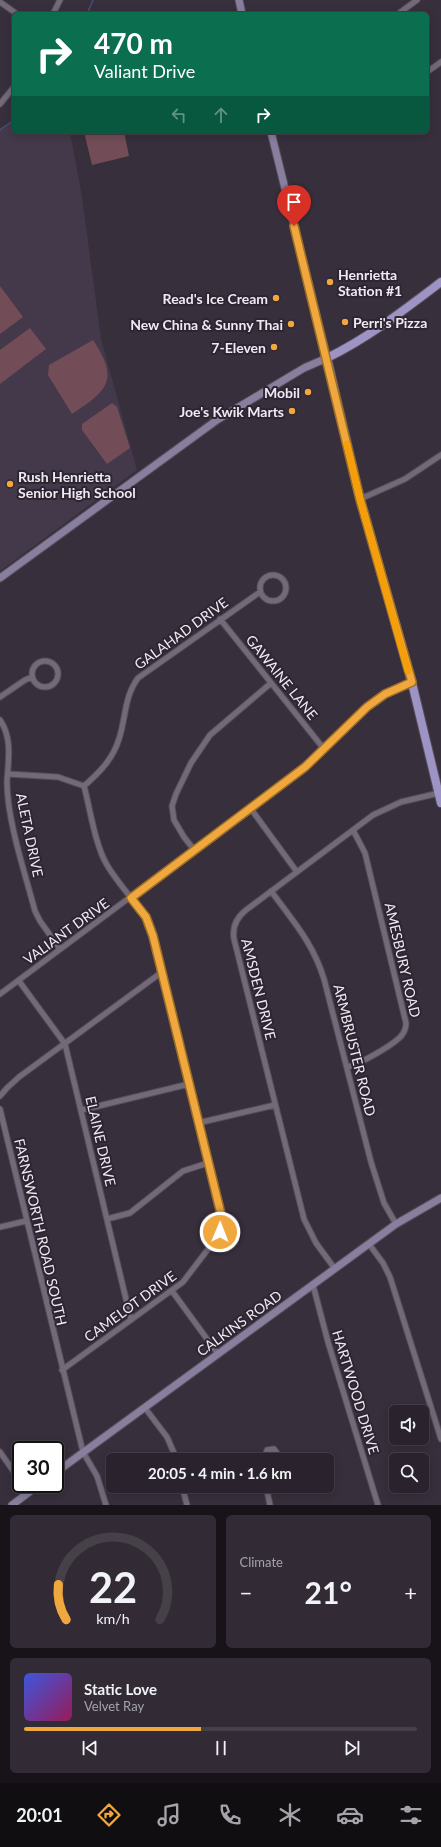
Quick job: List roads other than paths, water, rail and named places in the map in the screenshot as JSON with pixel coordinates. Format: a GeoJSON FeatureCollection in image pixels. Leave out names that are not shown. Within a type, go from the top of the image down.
{"type":"FeatureCollection","features":[{"type":"Feature","properties":{"kind":"main road"},"geometry":{"type":"LineString","coordinates":[[239,0],[242,12]]}},
{"type":"Feature","properties":{"kind":"main road"},"geometry":{"type":"LineString","coordinates":[[271,134],[360,499],[412,682],[441,803]]}},
{"type":"Feature","properties":{"kind":"main road"},"geometry":{"type":"LineString","coordinates":[[0,578],[217,420],[304,368],[326,358],[386,323],[441,282]]}},
{"type":"Feature","properties":{"kind":"main road","name":"CALKINS ROAD"},"geometry":{"type":"LineString","coordinates":[[64,1466],[396,1224],[441,1198]]}},
{"type":"Feature","properties":{"kind":"main road"},"geometry":{"type":"LineString","coordinates":[[12,1505],[28,1493]]}},
{"type":"Feature","properties":{"kind":"street"},"geometry":{"type":"LineString","coordinates":[[54,12],[60,0]]}},
{"type":"Feature","properties":{"kind":"street"},"geometry":{"type":"LineString","coordinates":[[401,12],[416,0]]}},
{"type":"Feature","properties":{"kind":"street"},"geometry":{"type":"LineString","coordinates":[[0,2],[14,12]]}},
{"type":"Feature","properties":{"kind":"street"},"geometry":{"type":"LineString","coordinates":[[429,71],[441,62]]}},
{"type":"Feature","properties":{"kind":"street"},"geometry":{"type":"LineString","coordinates":[[0,104],[12,89]]}},
{"type":"Feature","properties":{"kind":"street"},"geometry":{"type":"LineString","coordinates":[[360,499],[405,479],[441,455]]}},
{"type":"Feature","properties":{"kind":"street","name":"GALAHAD DRIVE"},"geometry":{"type":"LineString","coordinates":[[84,786],[101,770],[115,750],[119,739],[128,697],[138,678],[260,592],[262,580],[269,575],[277,576],[285,585],[285,594],[278,600],[270,601],[262,596],[260,592]]}},
{"type":"Feature","properties":{"kind":"street","name":"GAWAINE LANE"},"geometry":{"type":"LineString","coordinates":[[220,619],[324,749]]}},
{"type":"Feature","properties":{"kind":"street"},"geometry":{"type":"LineString","coordinates":[[44,661],[53,663],[58,670],[58,679],[48,687],[40,686],[32,677],[32,672],[36,664],[44,661]]}},
{"type":"Feature","properties":{"kind":"street"},"geometry":{"type":"LineString","coordinates":[[0,697],[32,677]]}},
{"type":"Feature","properties":{"kind":"street","name":"VALIANT DRIVE"},"geometry":{"type":"LineString","coordinates":[[0,994],[251,809],[305,767],[367,707],[385,694],[412,682]]}},
{"type":"Feature","properties":{"kind":"street"},"geometry":{"type":"LineString","coordinates":[[195,850],[184,837],[174,820],[172,806],[179,787],[198,752],[210,735],[271,683]]}},
{"type":"Feature","properties":{"kind":"street","name":"ALETA DRIVE"},"geometry":{"type":"LineString","coordinates":[[0,720],[6,730],[8,740],[9,807],[35,911],[40,921],[60,949]]}},
{"type":"Feature","properties":{"kind":"street"},"geometry":{"type":"LineString","coordinates":[[8,774],[58,777],[84,786]]}},
{"type":"Feature","properties":{"kind":"street","name":"CAMELOT DRIVE"},"geometry":{"type":"LineString","coordinates":[[62,1370],[172,1291],[193,1272],[220,1232],[221,1214],[150,925],[102,857],[84,786]]}},
{"type":"Feature","properties":{"kind":"street","name":"AMSDEN DRIVE"},"geometry":{"type":"LineString","coordinates":[[334,1269],[316,1243],[304,1219],[233,931],[237,919],[242,913],[373,815],[392,805],[439,793]]}},
{"type":"Feature","properties":{"kind":"street"},"geometry":{"type":"LineString","coordinates":[[251,809],[297,872]]}},
{"type":"Feature","properties":{"kind":"street","name":"AMESBURY ROAD"},"geometry":{"type":"LineString","coordinates":[[348,1067],[361,1062],[398,1039],[404,1032],[406,1023],[365,853],[353,830]]}},
{"type":"Feature","properties":{"kind":"street","name":"ARMBRUSTER ROAD"},"geometry":{"type":"LineString","coordinates":[[271,891],[311,945],[317,956],[381,1194],[396,1224]]}},
{"type":"Feature","properties":{"kind":"street"},"geometry":{"type":"LineString","coordinates":[[0,1096],[6,1088],[19,1077],[162,972]]}},
{"type":"Feature","properties":{"kind":"street","name":"ELAINE DRIVE"},"geometry":{"type":"LineString","coordinates":[[19,981],[65,1044],[132,1320]]}},
{"type":"Feature","properties":{"kind":"street"},"geometry":{"type":"LineString","coordinates":[[82,1110],[189,1084]]}},
{"type":"Feature","properties":{"kind":"street"},"geometry":{"type":"LineString","coordinates":[[198,1123],[275,1105]]}},
{"type":"Feature","properties":{"kind":"street","name":"FARNSWORTH ROAD SOUTH"},"geometry":{"type":"LineString","coordinates":[[0,1109],[83,1452],[97,1476],[106,1505]]}},
{"type":"Feature","properties":{"kind":"street"},"geometry":{"type":"LineString","coordinates":[[107,1219],[130,1213],[183,1171],[208,1162]]}},
{"type":"Feature","properties":{"kind":"street"},"geometry":{"type":"LineString","coordinates":[[0,1227],[26,1221]]}},
{"type":"Feature","properties":{"kind":"street"},"geometry":{"type":"LineString","coordinates":[[369,1244],[383,1263],[390,1277],[441,1439]]}},
{"type":"Feature","properties":{"kind":"street","name":"HARTWOOD DRIVE"},"geometry":{"type":"LineString","coordinates":[[313,1285],[328,1342],[378,1505]]}},
{"type":"Feature","properties":{"kind":"street"},"geometry":{"type":"LineString","coordinates":[[172,1291],[218,1354]]}},
{"type":"Feature","properties":{"kind":"street"},"geometry":{"type":"LineString","coordinates":[[145,1408],[167,1437],[174,1453]]}},
{"type":"Feature","properties":{"kind":"street"},"geometry":{"type":"LineString","coordinates":[[266,1453],[267,1450],[274,1449],[277,1453]]}},
{"type":"Feature","properties":{"kind":"street"},"geometry":{"type":"LineString","coordinates":[[0,1452],[12,1469]]}},
{"type":"Feature","properties":{"kind":"street"},"geometry":{"type":"LineString","coordinates":[[184,1493],[187,1505]]}},
{"type":"Feature","properties":{"kind":"street"},"geometry":{"type":"LineString","coordinates":[[267,1493],[270,1505]]}},
{"type":"Feature","properties":{"kind":"waterway"},"geometry":{"type":"LineString","coordinates":[[88,12],[93,0]]}},
{"type":"Feature","properties":{"kind":"waterway"},"geometry":{"type":"LineString","coordinates":[[0,130],[12,121]]}},
{"type":"Feature","properties":{"kind":"place","name":"Henrietta Station #1"},"geometry":{"type":"Point","coordinates":[330,282]}},
{"type":"Feature","properties":{"kind":"place","name":"Read's Ice Cream"},"geometry":{"type":"Point","coordinates":[276,298]}},
{"type":"Feature","properties":{"kind":"place","name":"Perri's Pizza"},"geometry":{"type":"Point","coordinates":[345,322]}},
{"type":"Feature","properties":{"kind":"place","name":"New China & Sunny Thai"},"geometry":{"type":"Point","coordinates":[291,324]}},
{"type":"Feature","properties":{"kind":"place","name":"7-Eleven"},"geometry":{"type":"Point","coordinates":[274,347]}},
{"type":"Feature","properties":{"kind":"place","name":"Mobil"},"geometry":{"type":"Point","coordinates":[308,392]}},
{"type":"Feature","properties":{"kind":"place","name":"Joe's Kwik Marts"},"geometry":{"type":"Point","coordinates":[292,411]}},
{"type":"Feature","properties":{"kind":"place","name":"Rush Henrietta Senior High School"},"geometry":{"type":"Point","coordinates":[10,484]}}]}
